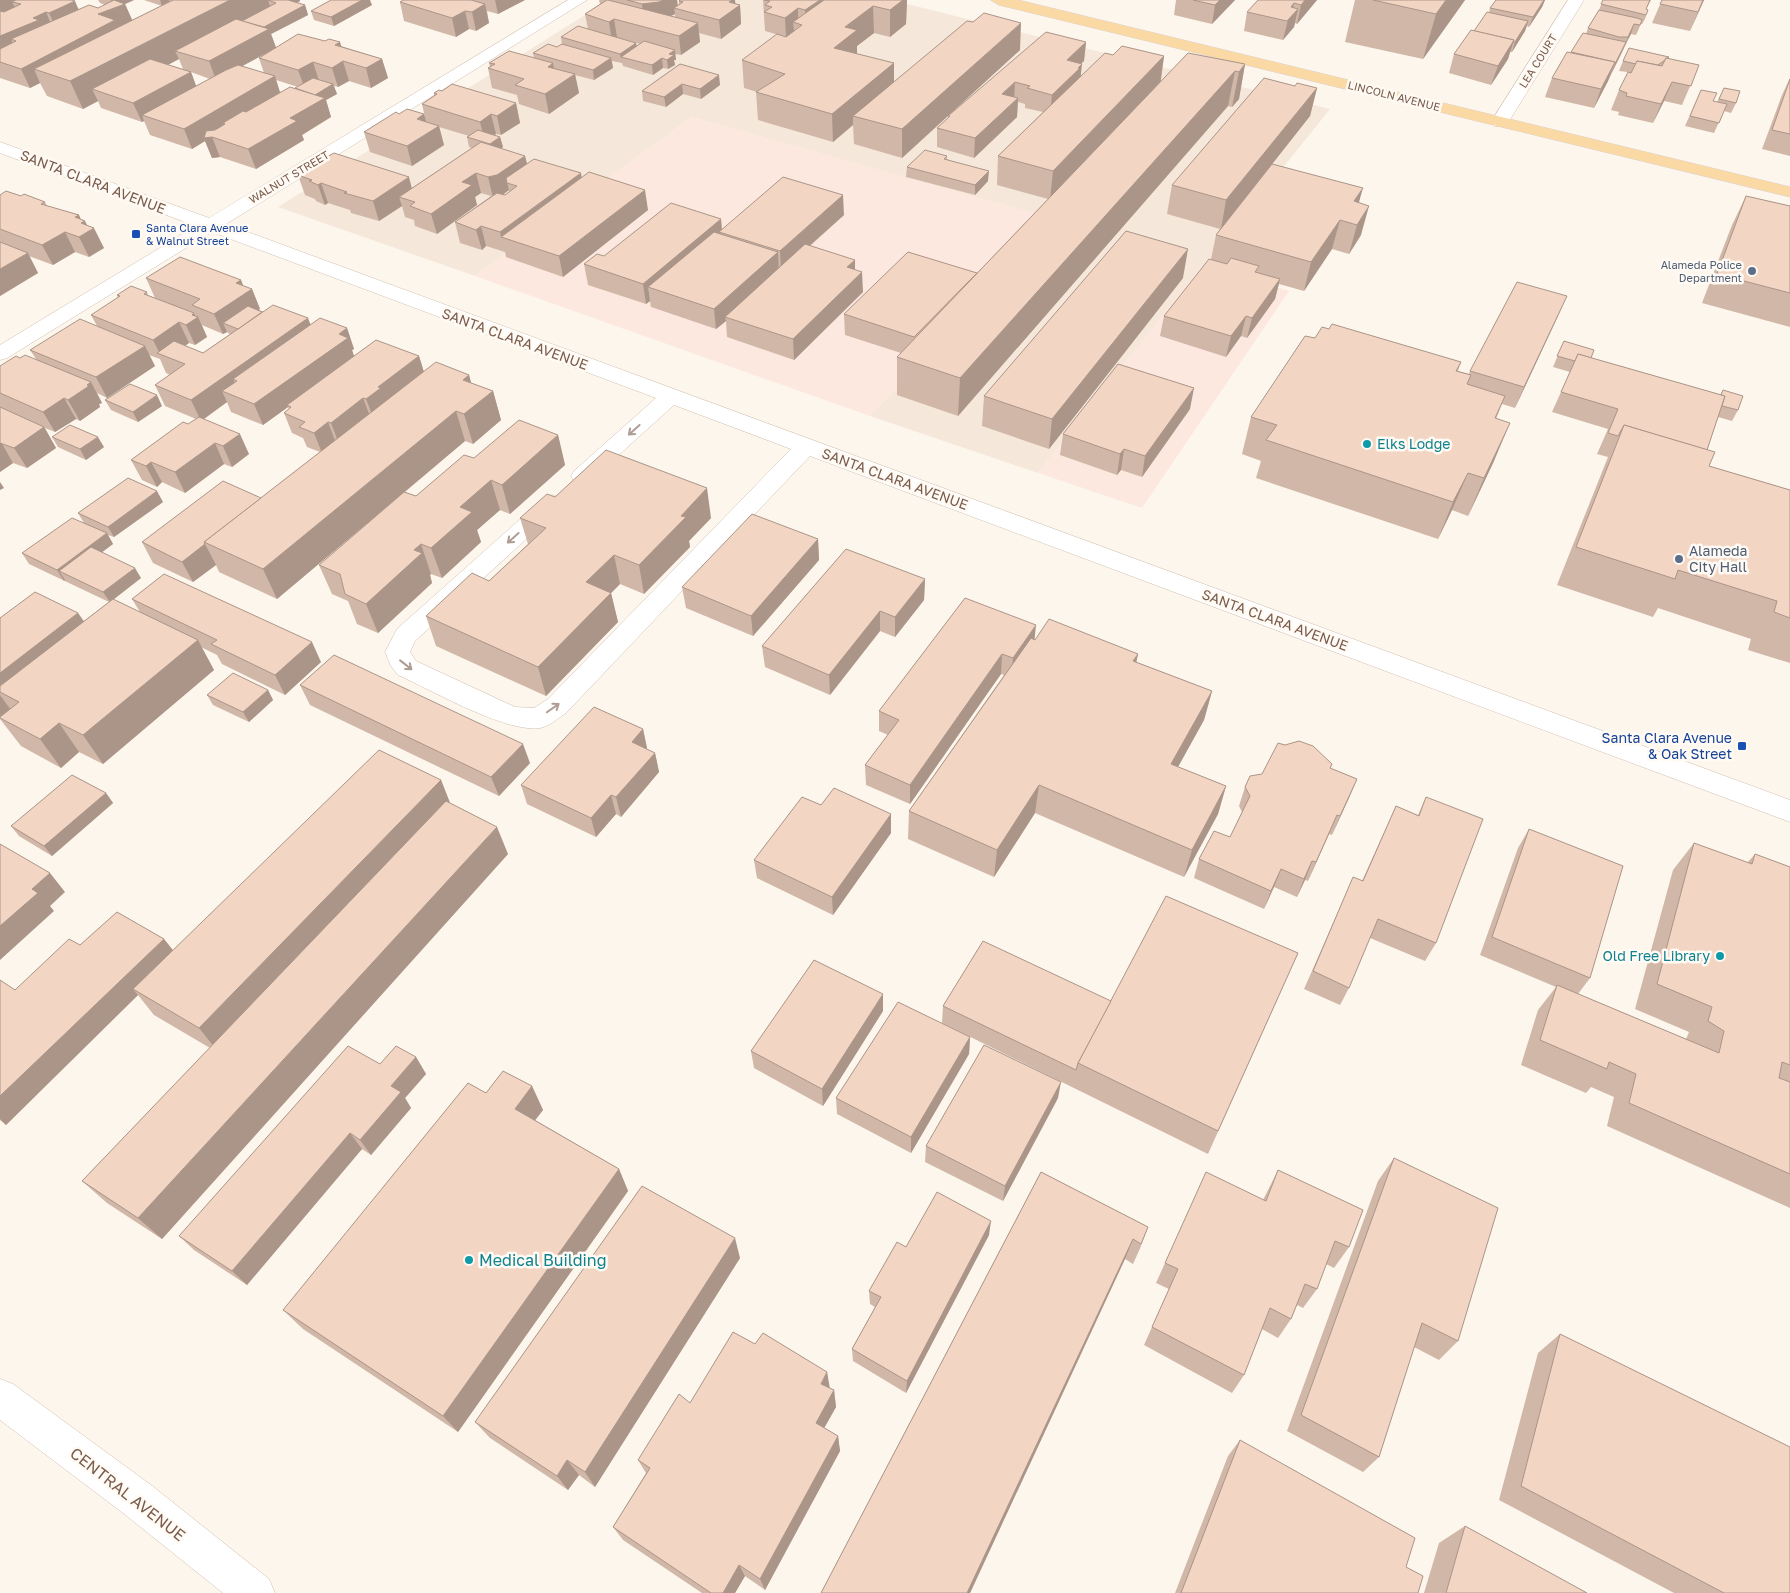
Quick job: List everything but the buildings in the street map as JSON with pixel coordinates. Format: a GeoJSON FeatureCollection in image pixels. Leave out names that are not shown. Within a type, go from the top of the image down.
{"type":"FeatureCollection","features":[{"type":"Feature","properties":{"kind":"main road","name":"LINCOLN AVENUE"},"geometry":{"type":"LineString","coordinates":[[999,0],[1790,192]]}},
{"type":"Feature","properties":{"kind":"street","name":"WALNUT STREET"},"geometry":{"type":"LineString","coordinates":[[0,354],[579,0]]}},
{"type":"Feature","properties":{"kind":"street","name":"LEA COURT"},"geometry":{"type":"LineString","coordinates":[[1500,122],[1576,0]]}},
{"type":"Feature","properties":{"kind":"street","name":"SANTA CLARA AVENUE"},"geometry":{"type":"LineString","coordinates":[[0,147],[1790,811]]}},
{"type":"Feature","properties":{"kind":"street"},"geometry":{"type":"LineString","coordinates":[[670,397],[417,624],[399,646],[398,659],[407,668],[512,717],[539,718],[557,706],[806,447]]}},
{"type":"Feature","properties":{"kind":"street","name":"CENTRAL AVENUE"},"geometry":{"type":"LineString","coordinates":[[0,1397],[137,1499],[255,1593]]}},
{"type":"Feature","properties":{"kind":"shaded area"},"geometry":{"type":"Polygon","coordinates":[[[609,0],[891,0],[1330,109],[1038,473],[870,416],[1054,220],[692,117],[475,276],[278,207],[609,0]]]}},
{"type":"Feature","properties":{"kind":"shaded area"},"geometry":{"type":"Polygon","coordinates":[[[692,117],[1055,219],[870,416],[475,276],[692,117]]]}},
{"type":"Feature","properties":{"kind":"shaded area"},"geometry":{"type":"Polygon","coordinates":[[[1202,265],[1289,291],[1142,508],[1038,473],[1202,265]]]}},
{"type":"Feature","properties":{"kind":"place","name":"Santa Clara Avenue & Walnut Street"},"geometry":{"type":"Point","coordinates":[136,234]}},
{"type":"Feature","properties":{"kind":"place","name":"Alameda Police Department"},"geometry":{"type":"Point","coordinates":[1752,271]}},
{"type":"Feature","properties":{"kind":"place","name":"Elks Lodge"},"geometry":{"type":"Point","coordinates":[1367,444]}},
{"type":"Feature","properties":{"kind":"place","name":"Alameda City Hall"},"geometry":{"type":"Point","coordinates":[1679,559]}},
{"type":"Feature","properties":{"kind":"place","name":"Santa Clara Avenue & Oak Street"},"geometry":{"type":"Point","coordinates":[1742,746]}},
{"type":"Feature","properties":{"kind":"place","name":"Old Free Library"},"geometry":{"type":"Point","coordinates":[1720,956]}},
{"type":"Feature","properties":{"kind":"place","name":"Medical Building"},"geometry":{"type":"Point","coordinates":[469,1260]}}]}
